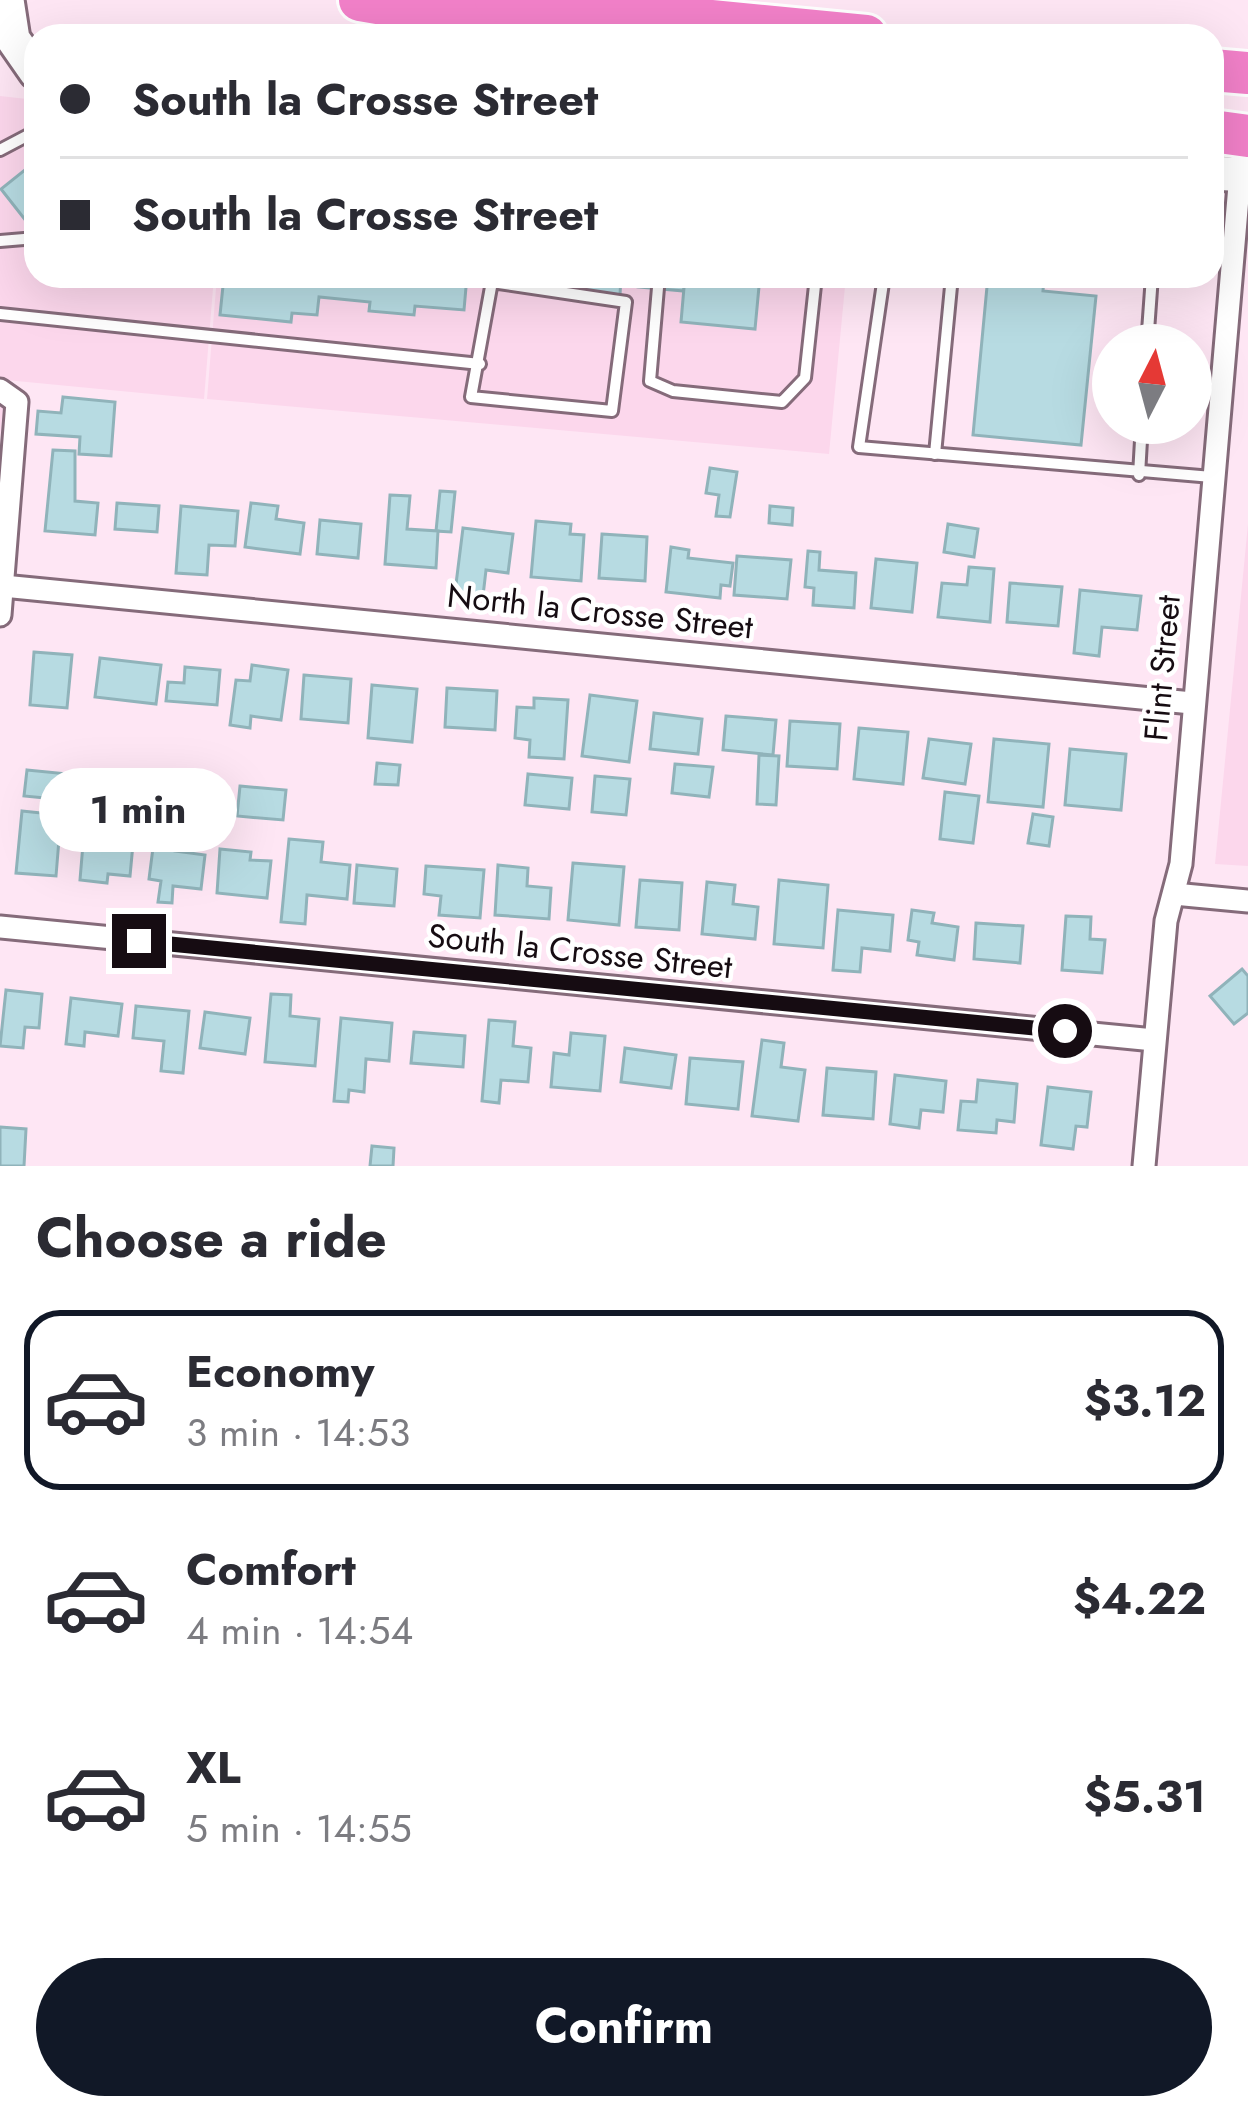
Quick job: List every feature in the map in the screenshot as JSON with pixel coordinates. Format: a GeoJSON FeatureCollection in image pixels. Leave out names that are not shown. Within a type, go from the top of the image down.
{"type":"FeatureCollection","features":[{"type":"Feature","properties":{"kind":"highway"},"geometry":{"type":"LineString","coordinates":[[360,0],[499,24]]}},
{"type":"Feature","properties":{"kind":"highway"},"geometry":{"type":"LineString","coordinates":[[496,0],[743,24]]}},
{"type":"Feature","properties":{"kind":"main road"},"geometry":{"type":"LineString","coordinates":[[7,0],[13,39],[24,55]]}},
{"type":"Feature","properties":{"kind":"street","name":"Flint Street"},"geometry":{"type":"LineString","coordinates":[[1144,1166],[1192,703],[1237,164]]}},
{"type":"Feature","properties":{"kind":"street"},"geometry":{"type":"LineString","coordinates":[[0,390],[17,402],[0,615]]}},
{"type":"Feature","properties":{"kind":"street","name":"North la Crosse Street"},"geometry":{"type":"LineString","coordinates":[[3,586],[1192,703]]}},
{"type":"Feature","properties":{"kind":"street"},"geometry":{"type":"LineString","coordinates":[[1174,894],[1248,901]]}},
{"type":"Feature","properties":{"kind":"street","name":"South la Crosse Street"},"geometry":{"type":"LineString","coordinates":[[0,927],[1154,1040]]}},
{"type":"Feature","properties":{"kind":"lane"},"geometry":{"type":"LineString","coordinates":[[491,288],[471,397],[612,412],[626,302],[544,288]]}},
{"type":"Feature","properties":{"kind":"lane"},"geometry":{"type":"LineString","coordinates":[[657,288],[650,381],[673,391],[782,402],[805,378],[815,288]]}},
{"type":"Feature","properties":{"kind":"lane"},"geometry":{"type":"LineString","coordinates":[[882,288],[859,447],[1139,475],[1212,477]]}},
{"type":"Feature","properties":{"kind":"lane"},"geometry":{"type":"LineString","coordinates":[[935,454],[951,288]]}},
{"type":"Feature","properties":{"kind":"lane"},"geometry":{"type":"LineString","coordinates":[[1149,324],[1151,288]]}},
{"type":"Feature","properties":{"kind":"lane"},"geometry":{"type":"LineString","coordinates":[[0,314],[480,364]]}},
{"type":"Feature","properties":{"kind":"lane"},"geometry":{"type":"LineString","coordinates":[[1139,475],[1141,444]]}},
{"type":"Feature","properties":{"kind":"shaded area"},"geometry":{"type":"Polygon","coordinates":[[[0,96],[24,99],[24,288],[213,288],[204,399],[6,380],[0,437],[0,96]]]}},
{"type":"Feature","properties":{"kind":"shaded area"},"geometry":{"type":"Polygon","coordinates":[[[216,288],[845,288],[829,454],[207,399],[216,288]]]}},
{"type":"Feature","properties":{"kind":"shaded area"},"geometry":{"type":"Polygon","coordinates":[[[1248,524],[1248,866],[1215,864],[1248,524]]]}},
{"type":"Feature","properties":{"kind":"building"},"geometry":{"type":"Polygon","coordinates":[[[24,171],[24,218],[1,189],[24,171]]]}},
{"type":"Feature","properties":{"kind":"building"},"geometry":{"type":"Polygon","coordinates":[[[223,288],[466,288],[464,310],[415,306],[414,315],[369,311],[370,302],[319,297],[317,315],[292,313],[291,322],[220,315],[223,288]]]}},
{"type":"Feature","properties":{"kind":"building"},"geometry":{"type":"Polygon","coordinates":[[[543,288],[620,288],[620,295],[543,288]]]}},
{"type":"Feature","properties":{"kind":"building"},"geometry":{"type":"Polygon","coordinates":[[[684,288],[759,288],[755,329],[681,322],[684,288]]]}},
{"type":"Feature","properties":{"kind":"building"},"geometry":{"type":"Polygon","coordinates":[[[987,288],[1043,288],[1096,296],[1081,445],[973,435],[987,288]]]}},
{"type":"Feature","properties":{"kind":"building"},"geometry":{"type":"Polygon","coordinates":[[[63,397],[115,402],[111,456],[79,454],[80,437],[36,434],[38,411],[61,413],[63,397]]]}},
{"type":"Feature","properties":{"kind":"building"},"geometry":{"type":"Polygon","coordinates":[[[53,450],[75,451],[75,501],[98,503],[95,535],[45,531],[53,450]]]}},
{"type":"Feature","properties":{"kind":"building"},"geometry":{"type":"Polygon","coordinates":[[[710,468],[737,472],[730,517],[716,516],[719,495],[706,493],[710,468]]]}},
{"type":"Feature","properties":{"kind":"building"},"geometry":{"type":"Polygon","coordinates":[[[440,491],[455,492],[451,532],[436,531],[440,491]]]}},
{"type":"Feature","properties":{"kind":"building"},"geometry":{"type":"Polygon","coordinates":[[[390,495],[410,496],[407,529],[438,531],[436,568],[385,564],[390,495]]]}},
{"type":"Feature","properties":{"kind":"building"},"geometry":{"type":"Polygon","coordinates":[[[117,503],[159,506],[157,532],[115,529],[117,503]]]}},
{"type":"Feature","properties":{"kind":"building"},"geometry":{"type":"Polygon","coordinates":[[[251,503],[278,506],[276,519],[304,523],[300,554],[245,547],[251,503]]]}},
{"type":"Feature","properties":{"kind":"building"},"geometry":{"type":"Polygon","coordinates":[[[181,506],[238,511],[235,546],[209,545],[207,575],[176,573],[181,506]]]}},
{"type":"Feature","properties":{"kind":"building"},"geometry":{"type":"Polygon","coordinates":[[[770,506],[793,508],[792,525],[769,523],[770,506]]]}},
{"type":"Feature","properties":{"kind":"building"},"geometry":{"type":"Polygon","coordinates":[[[320,520],[361,524],[358,558],[317,554],[320,520]]]}},
{"type":"Feature","properties":{"kind":"building"},"geometry":{"type":"Polygon","coordinates":[[[536,521],[571,524],[570,534],[584,535],[581,581],[531,577],[536,521]]]}},
{"type":"Feature","properties":{"kind":"building"},"geometry":{"type":"Polygon","coordinates":[[[948,524],[978,529],[974,557],[944,552],[948,524]]]}},
{"type":"Feature","properties":{"kind":"building"},"geometry":{"type":"Polygon","coordinates":[[[463,528],[513,534],[508,573],[486,570],[483,596],[455,592],[463,528]]]}},
{"type":"Feature","properties":{"kind":"building"},"geometry":{"type":"Polygon","coordinates":[[[602,534],[647,537],[645,581],[599,578],[602,534]]]}},
{"type":"Feature","properties":{"kind":"building"},"geometry":{"type":"Polygon","coordinates":[[[671,547],[689,550],[688,558],[733,563],[730,586],[721,585],[720,598],[666,592],[671,547]]]}},
{"type":"Feature","properties":{"kind":"building"},"geometry":{"type":"Polygon","coordinates":[[[808,551],[820,552],[819,570],[856,573],[854,608],[813,605],[814,588],[805,587],[808,551]]]}},
{"type":"Feature","properties":{"kind":"building"},"geometry":{"type":"Polygon","coordinates":[[[737,556],[791,560],[787,599],[734,595],[737,556]]]}},
{"type":"Feature","properties":{"kind":"building"},"geometry":{"type":"Polygon","coordinates":[[[876,559],[917,563],[912,612],[871,608],[876,559]]]}},
{"type":"Feature","properties":{"kind":"building"},"geometry":{"type":"Polygon","coordinates":[[[969,567],[994,569],[990,622],[938,617],[942,583],[967,585],[969,567]]]}},
{"type":"Feature","properties":{"kind":"building"},"geometry":{"type":"Polygon","coordinates":[[[1010,583],[1062,587],[1058,626],[1007,622],[1010,583]]]}},
{"type":"Feature","properties":{"kind":"building"},"geometry":{"type":"Polygon","coordinates":[[[1080,590],[1141,596],[1137,630],[1102,627],[1099,656],[1074,653],[1080,590]]]}},
{"type":"Feature","properties":{"kind":"building"},"geometry":{"type":"Polygon","coordinates":[[[34,652],[72,655],[67,708],[30,705],[34,652]]]}},
{"type":"Feature","properties":{"kind":"building"},"geometry":{"type":"Polygon","coordinates":[[[100,658],[161,665],[156,704],[95,697],[100,658]]]}},
{"type":"Feature","properties":{"kind":"building"},"geometry":{"type":"Polygon","coordinates":[[[252,665],[288,670],[281,720],[251,716],[250,728],[230,725],[236,680],[250,681],[252,665]]]}},
{"type":"Feature","properties":{"kind":"building"},"geometry":{"type":"Polygon","coordinates":[[[185,667],[220,670],[217,705],[166,701],[168,682],[184,683],[185,667]]]}},
{"type":"Feature","properties":{"kind":"building"},"geometry":{"type":"Polygon","coordinates":[[[304,675],[351,679],[348,723],[301,719],[304,675]]]}},
{"type":"Feature","properties":{"kind":"building"},"geometry":{"type":"Polygon","coordinates":[[[372,685],[417,689],[412,742],[368,738],[372,685]]]}},
{"type":"Feature","properties":{"kind":"building"},"geometry":{"type":"Polygon","coordinates":[[[447,688],[497,691],[495,730],[445,727],[447,688]]]}},
{"type":"Feature","properties":{"kind":"building"},"geometry":{"type":"Polygon","coordinates":[[[590,695],[637,701],[629,762],[582,756],[590,695]]]}},
{"type":"Feature","properties":{"kind":"building"},"geometry":{"type":"Polygon","coordinates":[[[534,698],[568,700],[564,759],[529,757],[530,740],[515,738],[517,707],[534,708],[534,698]]]}},
{"type":"Feature","properties":{"kind":"building"},"geometry":{"type":"Polygon","coordinates":[[[654,713],[702,719],[698,754],[650,749],[654,713]]]}},
{"type":"Feature","properties":{"kind":"building"},"geometry":{"type":"Polygon","coordinates":[[[726,716],[776,720],[773,755],[723,750],[726,716]]]}},
{"type":"Feature","properties":{"kind":"building"},"geometry":{"type":"Polygon","coordinates":[[[790,721],[840,724],[837,769],[787,766],[790,721]]]}},
{"type":"Feature","properties":{"kind":"building"},"geometry":{"type":"Polygon","coordinates":[[[859,728],[908,732],[903,784],[854,779],[859,728]]]}},
{"type":"Feature","properties":{"kind":"building"},"geometry":{"type":"Polygon","coordinates":[[[929,739],[971,744],[965,784],[923,778],[929,739]]]}},
{"type":"Feature","properties":{"kind":"building"},"geometry":{"type":"Polygon","coordinates":[[[994,739],[1049,744],[1043,807],[988,802],[994,739]]]}},
{"type":"Feature","properties":{"kind":"building"},"geometry":{"type":"Polygon","coordinates":[[[1070,749],[1126,754],[1121,810],[1065,805],[1070,749]]]}},
{"type":"Feature","properties":{"kind":"building"},"geometry":{"type":"Polygon","coordinates":[[[759,755],[779,756],[776,805],[757,804],[759,755]]]}},
{"type":"Feature","properties":{"kind":"building"},"geometry":{"type":"Polygon","coordinates":[[[377,763],[400,765],[398,785],[375,784],[377,763]]]}},
{"type":"Feature","properties":{"kind":"building"},"geometry":{"type":"Polygon","coordinates":[[[675,764],[713,767],[709,797],[672,793],[675,764]]]}},
{"type":"Feature","properties":{"kind":"building"},"geometry":{"type":"Polygon","coordinates":[[[27,770],[68,774],[66,800],[24,796],[27,770]]]}},
{"type":"Feature","properties":{"kind":"building"},"geometry":{"type":"Polygon","coordinates":[[[528,774],[572,778],[569,809],[525,805],[528,774]]]}},
{"type":"Feature","properties":{"kind":"building"},"geometry":{"type":"Polygon","coordinates":[[[595,776],[630,779],[626,815],[592,812],[595,776]]]}},
{"type":"Feature","properties":{"kind":"building"},"geometry":{"type":"Polygon","coordinates":[[[176,784],[216,789],[213,817],[173,812],[176,784]]]}},
{"type":"Feature","properties":{"kind":"building"},"geometry":{"type":"Polygon","coordinates":[[[240,786],[286,790],[283,820],[237,816],[240,786]]]}},
{"type":"Feature","properties":{"kind":"building"},"geometry":{"type":"Polygon","coordinates":[[[945,792],[979,796],[973,843],[940,839],[945,792]]]}},
{"type":"Feature","properties":{"kind":"building"},"geometry":{"type":"Polygon","coordinates":[[[22,811],[61,815],[56,876],[16,873],[22,811]]]}},
{"type":"Feature","properties":{"kind":"building"},"geometry":{"type":"Polygon","coordinates":[[[1033,814],[1053,817],[1049,846],[1028,843],[1033,814]]]}},
{"type":"Feature","properties":{"kind":"building"},"geometry":{"type":"Polygon","coordinates":[[[84,832],[115,834],[114,842],[133,844],[130,876],[108,874],[107,883],[80,880],[84,832]]]}},
{"type":"Feature","properties":{"kind":"building"},"geometry":{"type":"Polygon","coordinates":[[[289,839],[323,842],[321,862],[350,865],[347,899],[307,895],[305,924],[281,922],[289,839]]]}},
{"type":"Feature","properties":{"kind":"building"},"geometry":{"type":"Polygon","coordinates":[[[154,840],[176,843],[175,851],[205,855],[201,889],[173,886],[172,903],[158,902],[161,881],[149,879],[154,840]]]}},
{"type":"Feature","properties":{"kind":"building"},"geometry":{"type":"Polygon","coordinates":[[[220,849],[251,852],[250,860],[271,861],[267,898],[217,893],[220,849]]]}},
{"type":"Feature","properties":{"kind":"building"},"geometry":{"type":"Polygon","coordinates":[[[573,863],[624,867],[619,925],[568,920],[573,863]]]}},
{"type":"Feature","properties":{"kind":"building"},"geometry":{"type":"Polygon","coordinates":[[[357,865],[397,869],[394,906],[354,903],[357,865]]]}},
{"type":"Feature","properties":{"kind":"building"},"geometry":{"type":"Polygon","coordinates":[[[498,865],[528,868],[527,886],[551,888],[549,919],[495,915],[498,865]]]}},
{"type":"Feature","properties":{"kind":"building"},"geometry":{"type":"Polygon","coordinates":[[[426,866],[484,870],[480,918],[439,915],[441,896],[424,894],[426,866]]]}},
{"type":"Feature","properties":{"kind":"building"},"geometry":{"type":"Polygon","coordinates":[[[640,880],[682,883],[679,930],[636,927],[640,880]]]}},
{"type":"Feature","properties":{"kind":"building"},"geometry":{"type":"Polygon","coordinates":[[[779,880],[828,885],[823,948],[774,944],[779,880]]]}},
{"type":"Feature","properties":{"kind":"building"},"geometry":{"type":"Polygon","coordinates":[[[707,882],[735,885],[733,904],[758,907],[755,939],[702,934],[707,882]]]}},
{"type":"Feature","properties":{"kind":"building"},"geometry":{"type":"Polygon","coordinates":[[[838,910],[893,915],[890,951],[862,948],[860,972],[833,970],[838,910]]]}},
{"type":"Feature","properties":{"kind":"building"},"geometry":{"type":"Polygon","coordinates":[[[912,910],[934,913],[932,923],[958,927],[954,960],[917,955],[919,942],[908,940],[912,910]]]}},
{"type":"Feature","properties":{"kind":"building"},"geometry":{"type":"Polygon","coordinates":[[[1066,916],[1091,917],[1090,939],[1105,940],[1102,973],[1062,970],[1066,916]]]}},
{"type":"Feature","properties":{"kind":"building"},"geometry":{"type":"Polygon","coordinates":[[[976,923],[1023,926],[1020,963],[974,959],[976,923]]]}},
{"type":"Feature","properties":{"kind":"building"},"geometry":{"type":"Polygon","coordinates":[[[1242,969],[1248,976],[1248,1013],[1234,1024],[1210,996],[1242,969]]]}},
{"type":"Feature","properties":{"kind":"building"},"geometry":{"type":"Polygon","coordinates":[[[6,990],[42,994],[39,1028],[25,1027],[23,1048],[0,1046],[6,990]]]}},
{"type":"Feature","properties":{"kind":"building"},"geometry":{"type":"Polygon","coordinates":[[[271,994],[291,995],[290,1016],[319,1019],[315,1066],[265,1062],[271,994]]]}},
{"type":"Feature","properties":{"kind":"building"},"geometry":{"type":"Polygon","coordinates":[[[71,998],[122,1004],[118,1036],[85,1032],[84,1046],[66,1044],[71,998]]]}},
{"type":"Feature","properties":{"kind":"building"},"geometry":{"type":"Polygon","coordinates":[[[136,1006],[189,1011],[183,1073],[161,1071],[164,1041],[133,1038],[136,1006]]]}},
{"type":"Feature","properties":{"kind":"building"},"geometry":{"type":"Polygon","coordinates":[[[205,1012],[250,1018],[245,1054],[200,1048],[205,1012]]]}},
{"type":"Feature","properties":{"kind":"building"},"geometry":{"type":"Polygon","coordinates":[[[341,1018],[392,1023],[389,1061],[366,1059],[364,1092],[349,1090],[348,1102],[334,1101],[341,1018]]]}},
{"type":"Feature","properties":{"kind":"building"},"geometry":{"type":"Polygon","coordinates":[[[489,1020],[515,1022],[513,1046],[531,1048],[528,1082],[501,1080],[499,1103],[482,1101],[489,1020]]]}},
{"type":"Feature","properties":{"kind":"building"},"geometry":{"type":"Polygon","coordinates":[[[414,1032],[465,1036],[463,1067],[411,1063],[414,1032]]]}},
{"type":"Feature","properties":{"kind":"building"},"geometry":{"type":"Polygon","coordinates":[[[571,1033],[605,1036],[600,1091],[551,1087],[554,1053],[569,1055],[571,1033]]]}},
{"type":"Feature","properties":{"kind":"building"},"geometry":{"type":"Polygon","coordinates":[[[762,1040],[784,1043],[781,1067],[805,1070],[798,1121],[752,1116],[762,1040]]]}},
{"type":"Feature","properties":{"kind":"building"},"geometry":{"type":"Polygon","coordinates":[[[625,1048],[676,1055],[671,1088],[621,1082],[625,1048]]]}},
{"type":"Feature","properties":{"kind":"building"},"geometry":{"type":"Polygon","coordinates":[[[690,1058],[743,1062],[738,1109],[686,1104],[690,1058]]]}},
{"type":"Feature","properties":{"kind":"building"},"geometry":{"type":"Polygon","coordinates":[[[827,1068],[876,1072],[873,1119],[823,1115],[827,1068]]]}},
{"type":"Feature","properties":{"kind":"building"},"geometry":{"type":"Polygon","coordinates":[[[895,1075],[946,1081],[943,1112],[921,1110],[919,1128],[890,1124],[895,1075]]]}},
{"type":"Feature","properties":{"kind":"building"},"geometry":{"type":"Polygon","coordinates":[[[978,1080],[1017,1084],[1014,1122],[997,1120],[996,1133],[958,1130],[961,1101],[976,1102],[978,1080]]]}},
{"type":"Feature","properties":{"kind":"building"},"geometry":{"type":"Polygon","coordinates":[[[1048,1087],[1091,1092],[1087,1127],[1076,1126],[1073,1149],[1041,1145],[1048,1087]]]}},
{"type":"Feature","properties":{"kind":"building"},"geometry":{"type":"Polygon","coordinates":[[[0,1127],[26,1129],[24,1166],[0,1166],[0,1127]]]}},
{"type":"Feature","properties":{"kind":"building"},"geometry":{"type":"Polygon","coordinates":[[[372,1146],[394,1148],[393,1166],[370,1166],[372,1146]]]}},
{"type":"Feature","properties":{"kind":"route"},"geometry":{"type":"LineString","coordinates":[[139,941],[1065,1031]]}}]}
